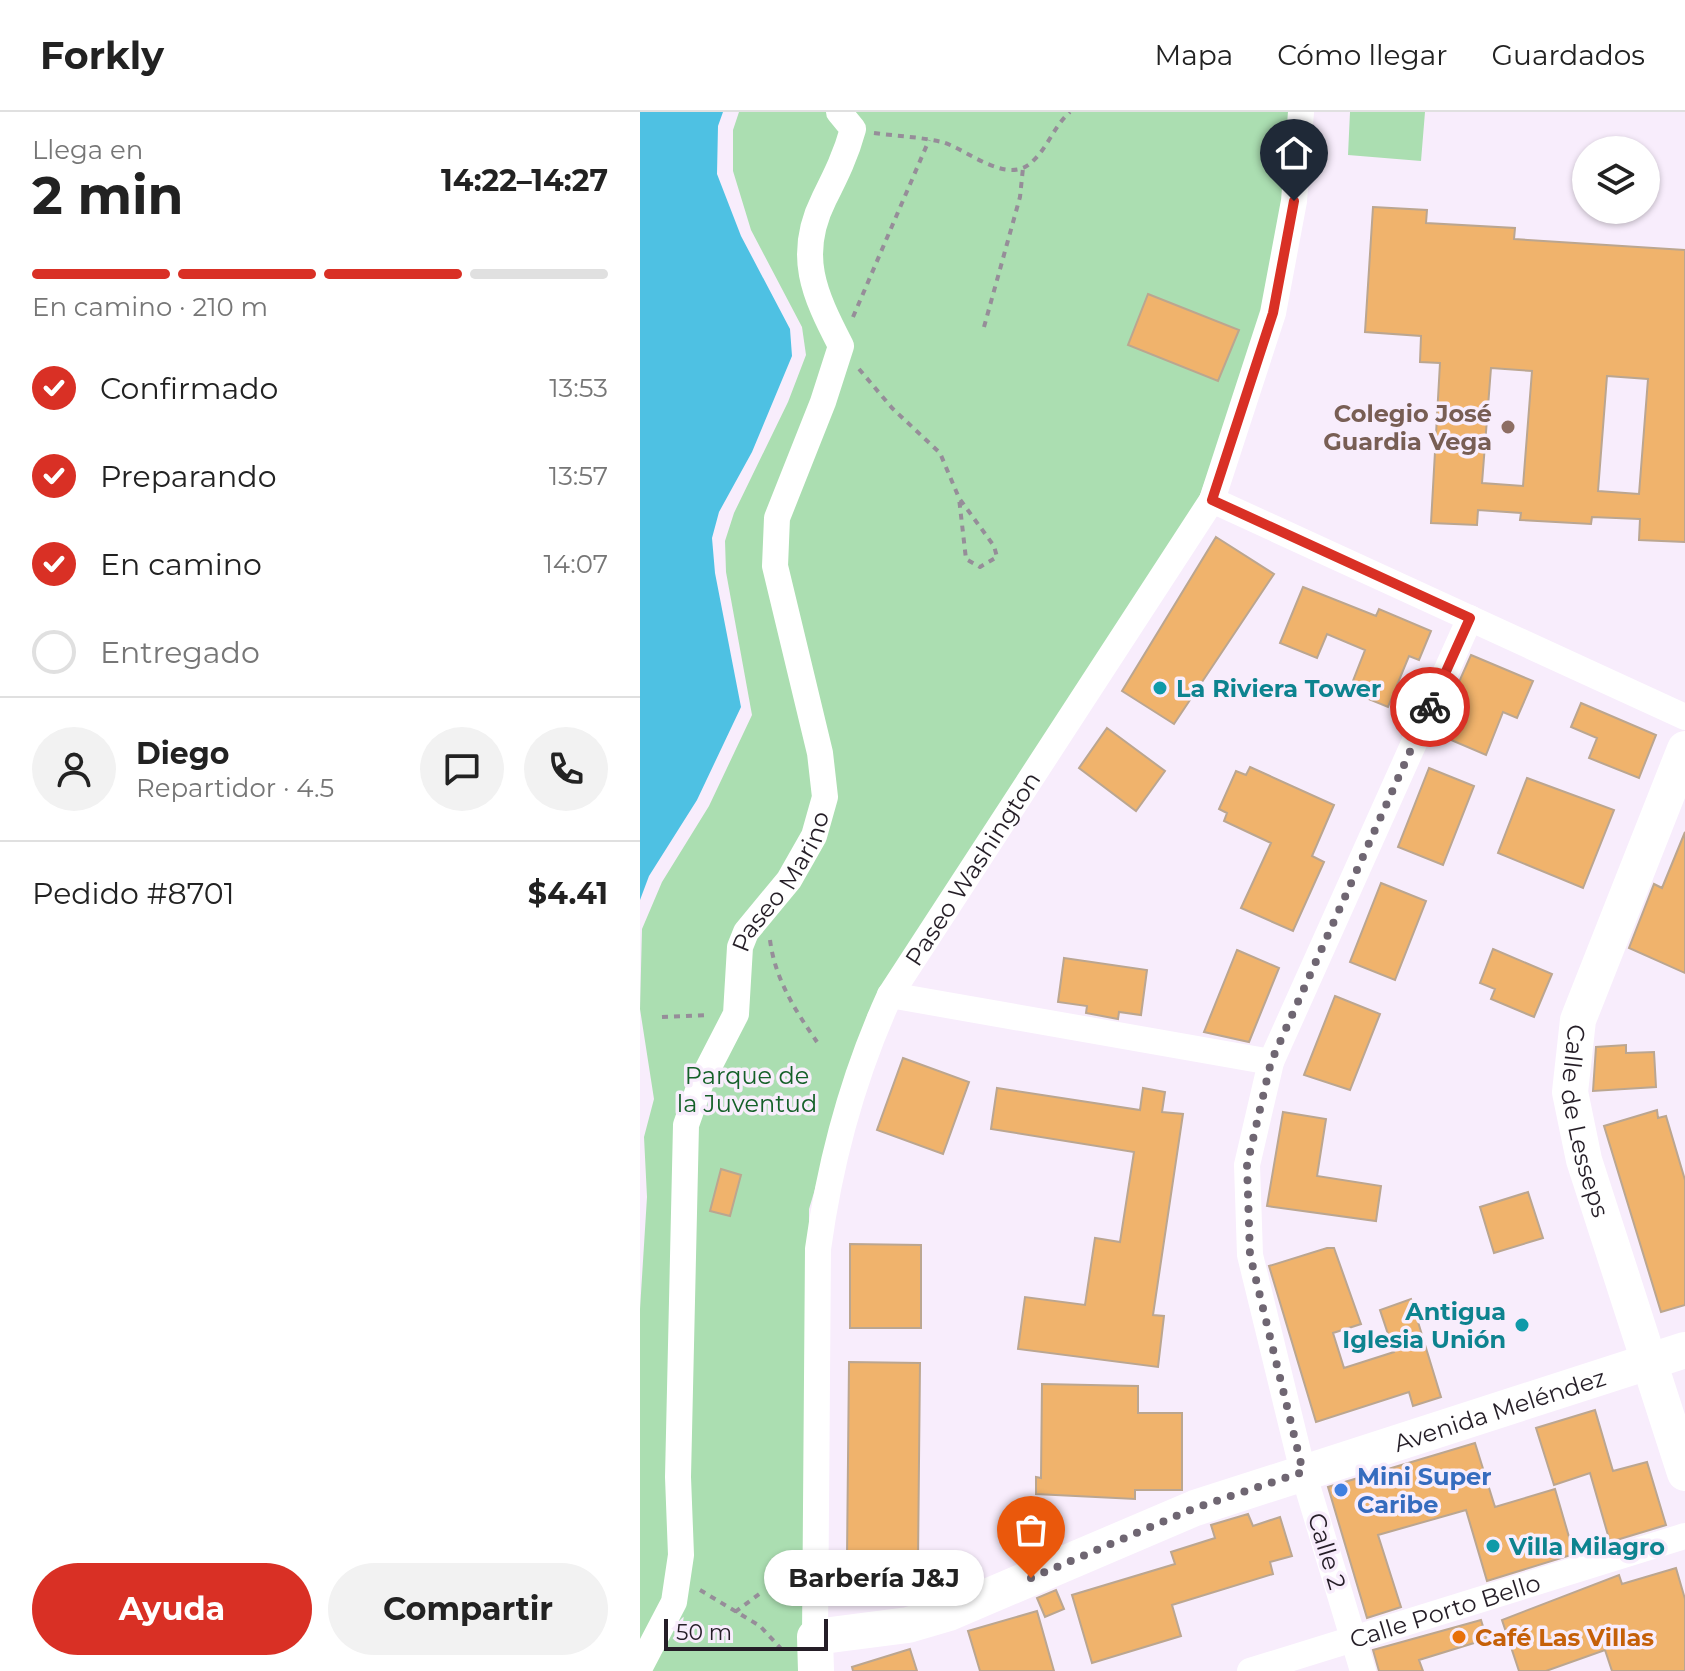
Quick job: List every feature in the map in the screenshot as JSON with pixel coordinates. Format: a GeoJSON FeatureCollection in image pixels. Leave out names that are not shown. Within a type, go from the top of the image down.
{"type":"FeatureCollection","features":[{"type":"Feature","properties":{"kind":"street","name":"Paseo Washington"},"geometry":{"type":"LineString","coordinates":[[806,1657],[818,1249],[826,1196],[862,1056],[890,995],[1212,500],[1273,313],[1294,201],[1301,112]]}},
{"type":"Feature","properties":{"kind":"street"},"geometry":{"type":"LineString","coordinates":[[841,346],[815,295],[808,243],[822,202],[846,158],[846,121]]}},
{"type":"Feature","properties":{"kind":"street","name":"Paseo Marino"},"geometry":{"type":"LineString","coordinates":[[640,1667],[674,1602],[681,1555],[678,1477],[686,1125],[701,1082],[736,1014],[740,947],[746,932],[789,880],[814,836],[825,797],[820,753],[775,566],[777,518],[841,346]]}},
{"type":"Feature","properties":{"kind":"street"},"geometry":{"type":"LineString","coordinates":[[1212,500],[1685,717]]}},
{"type":"Feature","properties":{"kind":"street","name":"Calle 2"},"geometry":{"type":"LineString","coordinates":[[1363,1671],[1303,1472],[1250,1255],[1247,1165],[1271,1062],[1470,618]]}},
{"type":"Feature","properties":{"kind":"street","name":"Calle de Lesseps"},"geometry":{"type":"LineString","coordinates":[[1685,749],[1578,1020],[1570,1092],[1584,1160],[1685,1473]]}},
{"type":"Feature","properties":{"kind":"street"},"geometry":{"type":"LineString","coordinates":[[890,995],[1271,1062]]}},
{"type":"Feature","properties":{"kind":"street","name":"Avenida Meléndez"},"geometry":{"type":"LineString","coordinates":[[806,1657],[949,1613],[1195,1508],[1685,1350]]}},
{"type":"Feature","properties":{"kind":"street","name":"Calle Porto Bello"},"geometry":{"type":"LineString","coordinates":[[1250,1671],[1685,1536]]}},
{"type":"Feature","properties":{"kind":"path"},"geometry":{"type":"LineString","coordinates":[[846,121],[945,143],[990,165],[1023,168],[1034,161],[1056,124],[1070,112]]}},
{"type":"Feature","properties":{"kind":"path"},"geometry":{"type":"LineString","coordinates":[[929,140],[841,346],[892,408],[940,453],[959,498],[994,546],[997,557],[980,567],[966,559],[959,498]]}},
{"type":"Feature","properties":{"kind":"path"},"geometry":{"type":"LineString","coordinates":[[984,327],[1020,197],[1023,168]]}},
{"type":"Feature","properties":{"kind":"path"},"geometry":{"type":"LineString","coordinates":[[766,907],[772,957],[788,999],[817,1042]]}},
{"type":"Feature","properties":{"kind":"path"},"geometry":{"type":"LineString","coordinates":[[662,1017],[736,1014]]}},
{"type":"Feature","properties":{"kind":"path"},"geometry":{"type":"LineString","coordinates":[[681,1555],[686,1570],[700,1590],[806,1657]]}},
{"type":"Feature","properties":{"kind":"path"},"geometry":{"type":"LineString","coordinates":[[735,1612],[762,1592]]}},
{"type":"Feature","properties":{"kind":"green space","name":"Parque de la Juventud"},"geometry":{"type":"Polygon","coordinates":[[[739,112],[1290,112],[1282,203],[1264,316],[1199,498],[868,1013],[809,1209],[809,1671],[640,1671],[640,1309],[647,1197],[644,1137],[654,1099],[640,1009],[642,929],[662,882],[709,806],[752,715],[726,572],[725,541],[734,513],[788,402],[806,355],[802,327],[751,230],[733,171],[733,130],[739,112]]]}},
{"type":"Feature","properties":{"kind":"green space"},"geometry":{"type":"Polygon","coordinates":[[[1350,112],[1425,112],[1421,161],[1348,155],[1350,112]]]}},
{"type":"Feature","properties":{"kind":"water"},"geometry":{"type":"Polygon","coordinates":[[[640,112],[723,112],[718,126],[717,174],[741,236],[790,329],[792,356],[752,452],[719,512],[712,538],[715,573],[741,707],[697,800],[649,876],[640,900],[640,112]]]}},
{"type":"Feature","properties":{"kind":"building"},"geometry":{"type":"Polygon","coordinates":[[[1373,207],[1427,210],[1426,223],[1515,228],[1514,239],[1685,250],[1685,542],[1639,540],[1640,519],[1592,517],[1591,524],[1520,520],[1521,513],[1478,510],[1477,525],[1431,523],[1440,363],[1420,362],[1421,336],[1365,332],[1373,207]],[[1491,368],[1482,483],[1523,486],[1532,371],[1491,368]],[[1607,376],[1598,491],[1639,494],[1648,379],[1607,376]]]}},
{"type":"Feature","properties":{"kind":"building"},"geometry":{"type":"Polygon","coordinates":[[[1148,294],[1239,330],[1218,381],[1128,345],[1148,294]]]}},
{"type":"Feature","properties":{"kind":"building"},"geometry":{"type":"Polygon","coordinates":[[[1216,537],[1274,574],[1174,724],[1122,691],[1216,537]]]}},
{"type":"Feature","properties":{"kind":"building"},"geometry":{"type":"Polygon","coordinates":[[[1303,587],[1376,616],[1379,609],[1431,631],[1419,660],[1409,656],[1388,707],[1349,691],[1365,650],[1327,634],[1317,658],[1280,643],[1303,587]]]}},
{"type":"Feature","properties":{"kind":"building"},"geometry":{"type":"Polygon","coordinates":[[[1471,655],[1533,681],[1517,718],[1503,712],[1486,755],[1444,737],[1462,694],[1455,691],[1471,655]]]}},
{"type":"Feature","properties":{"kind":"building"},"geometry":{"type":"Polygon","coordinates":[[[1581,703],[1656,735],[1639,778],[1589,758],[1597,738],[1571,727],[1581,703]]]}},
{"type":"Feature","properties":{"kind":"building"},"geometry":{"type":"Polygon","coordinates":[[[1107,728],[1165,771],[1136,811],[1079,768],[1107,728]]]}},
{"type":"Feature","properties":{"kind":"building"},"geometry":{"type":"Polygon","coordinates":[[[1250,767],[1334,805],[1312,856],[1324,862],[1293,931],[1241,908],[1271,843],[1224,821],[1227,813],[1219,809],[1236,771],[1246,775],[1250,767]]]}},
{"type":"Feature","properties":{"kind":"building"},"geometry":{"type":"Polygon","coordinates":[[[1429,768],[1474,786],[1443,865],[1398,847],[1429,768]]]}},
{"type":"Feature","properties":{"kind":"building"},"geometry":{"type":"Polygon","coordinates":[[[1527,778],[1614,810],[1583,888],[1498,853],[1527,778]]]}},
{"type":"Feature","properties":{"kind":"building"},"geometry":{"type":"Polygon","coordinates":[[[1685,832],[1685,973],[1629,948],[1654,884],[1662,888],[1685,832]]]}},
{"type":"Feature","properties":{"kind":"building"},"geometry":{"type":"Polygon","coordinates":[[[1381,883],[1426,901],[1395,980],[1350,962],[1381,883]]]}},
{"type":"Feature","properties":{"kind":"building"},"geometry":{"type":"Polygon","coordinates":[[[1493,949],[1552,974],[1534,1017],[1491,999],[1495,989],[1480,983],[1493,949]]]}},
{"type":"Feature","properties":{"kind":"building"},"geometry":{"type":"Polygon","coordinates":[[[1237,950],[1279,968],[1249,1042],[1204,1032],[1237,950]]]}},
{"type":"Feature","properties":{"kind":"building"},"geometry":{"type":"Polygon","coordinates":[[[1064,958],[1147,970],[1141,1015],[1119,1012],[1118,1019],[1086,1013],[1087,1006],[1058,1002],[1064,958]]]}},
{"type":"Feature","properties":{"kind":"building"},"geometry":{"type":"Polygon","coordinates":[[[1335,996],[1380,1014],[1350,1090],[1304,1075],[1335,996]]]}},
{"type":"Feature","properties":{"kind":"building"},"geometry":{"type":"Polygon","coordinates":[[[1626,1045],[1626,1053],[1654,1052],[1656,1087],[1593,1091],[1596,1047],[1626,1045]]]}},
{"type":"Feature","properties":{"kind":"building"},"geometry":{"type":"Polygon","coordinates":[[[903,1058],[969,1082],[943,1154],[877,1130],[903,1058]]]}},
{"type":"Feature","properties":{"kind":"building"},"geometry":{"type":"Polygon","coordinates":[[[997,1088],[1140,1110],[1143,1088],[1165,1092],[1162,1112],[1183,1114],[1153,1315],[1164,1316],[1158,1367],[1018,1349],[1025,1297],[1085,1305],[1095,1238],[1120,1242],[1134,1152],[991,1129],[997,1088]]]}},
{"type":"Feature","properties":{"kind":"building"},"geometry":{"type":"Polygon","coordinates":[[[1657,1110],[1658,1118],[1666,1116],[1685,1180],[1685,1305],[1661,1312],[1604,1126],[1657,1110]]]}},
{"type":"Feature","properties":{"kind":"building"},"geometry":{"type":"Polygon","coordinates":[[[1283,1112],[1326,1119],[1317,1176],[1381,1186],[1376,1221],[1267,1206],[1283,1112]]]}},
{"type":"Feature","properties":{"kind":"building"},"geometry":{"type":"Polygon","coordinates":[[[721,1169],[741,1175],[730,1216],[710,1211],[721,1169]]]}},
{"type":"Feature","properties":{"kind":"building"},"geometry":{"type":"Polygon","coordinates":[[[1528,1192],[1543,1238],[1494,1253],[1480,1207],[1528,1192]]]}},
{"type":"Feature","properties":{"kind":"building"},"geometry":{"type":"Polygon","coordinates":[[[850,1244],[921,1245],[921,1328],[850,1328],[850,1244]]]}},
{"type":"Feature","properties":{"kind":"building"},"geometry":{"type":"Polygon","coordinates":[[[1334,1248],[1361,1324],[1333,1333],[1344,1368],[1394,1352],[1380,1310],[1411,1299],[1441,1397],[1413,1406],[1409,1392],[1316,1422],[1269,1266],[1334,1248]]]}},
{"type":"Feature","properties":{"kind":"building"},"geometry":{"type":"Polygon","coordinates":[[[849,1362],[920,1363],[918,1560],[847,1559],[849,1362]]]}},
{"type":"Feature","properties":{"kind":"building"},"geometry":{"type":"Polygon","coordinates":[[[1042,1384],[1138,1386],[1138,1413],[1182,1413],[1182,1490],[1135,1490],[1135,1499],[1036,1494],[1036,1477],[1041,1478],[1042,1384]]]}},
{"type":"Feature","properties":{"kind":"building"},"geometry":{"type":"Polygon","coordinates":[[[1595,1410],[1613,1471],[1647,1462],[1666,1525],[1610,1542],[1590,1473],[1554,1485],[1536,1428],[1595,1410]]]}},
{"type":"Feature","properties":{"kind":"building"},"geometry":{"type":"Polygon","coordinates":[[[1475,1443],[1495,1507],[1555,1489],[1574,1554],[1487,1581],[1466,1510],[1378,1535],[1401,1607],[1367,1618],[1328,1487],[1475,1443]]]}},
{"type":"Feature","properties":{"kind":"building"},"geometry":{"type":"Polygon","coordinates":[[[1248,1514],[1253,1526],[1280,1517],[1292,1556],[1270,1562],[1273,1574],[1172,1605],[1181,1636],[1092,1663],[1072,1595],[1175,1564],[1171,1552],[1215,1538],[1211,1525],[1248,1514]]]}},
{"type":"Feature","properties":{"kind":"building"},"geometry":{"type":"Polygon","coordinates":[[[1676,1568],[1685,1599],[1685,1671],[1612,1671],[1605,1650],[1546,1671],[1519,1671],[1502,1620],[1619,1575],[1622,1584],[1676,1568]]]}},
{"type":"Feature","properties":{"kind":"building"},"geometry":{"type":"Polygon","coordinates":[[[1056,1590],[1064,1609],[1045,1617],[1037,1598],[1056,1590]]]}},
{"type":"Feature","properties":{"kind":"building"},"geometry":{"type":"Polygon","coordinates":[[[1037,1611],[1054,1671],[980,1671],[968,1631],[1037,1611]]]}},
{"type":"Feature","properties":{"kind":"building"},"geometry":{"type":"Polygon","coordinates":[[[1481,1620],[1487,1639],[1419,1660],[1423,1671],[1379,1671],[1373,1650],[1481,1620]]]}},
{"type":"Feature","properties":{"kind":"building"},"geometry":{"type":"Polygon","coordinates":[[[910,1649],[917,1671],[853,1671],[852,1667],[910,1649]]]}},
{"type":"Feature","properties":{"kind":"way so far"},"geometry":{"type":"LineString","coordinates":[[1031,1578],[1195,1508],[1303,1472],[1250,1255],[1247,1165],[1271,1062],[1430,707]]}},
{"type":"Feature","properties":{"kind":"place","name":"Colegio José Guardia Vega"},"geometry":{"type":"Point","coordinates":[1508,427]}},
{"type":"Feature","properties":{"kind":"place","name":"La Riviera Tower"},"geometry":{"type":"Point","coordinates":[1160,688]}},
{"type":"Feature","properties":{"kind":"place","name":"Antigua Iglesia Unión"},"geometry":{"type":"Point","coordinates":[1522,1325]}},
{"type":"Feature","properties":{"kind":"place","name":"Mini Super Caribe"},"geometry":{"type":"Point","coordinates":[1341,1490]}},
{"type":"Feature","properties":{"kind":"place","name":"Villa Milagro"},"geometry":{"type":"Point","coordinates":[1493,1546]}},
{"type":"Feature","properties":{"kind":"place","name":"Barbería J&J"},"geometry":{"type":"Point","coordinates":[1031,1578]}},
{"type":"Feature","properties":{"kind":"place","name":"Café Las Villas"},"geometry":{"type":"Point","coordinates":[1459,1637]}},
{"type":"Feature","properties":{"kind":"route"},"geometry":{"type":"LineString","coordinates":[[1294,201],[1273,313],[1212,500],[1470,618],[1430,707]]}}]}
